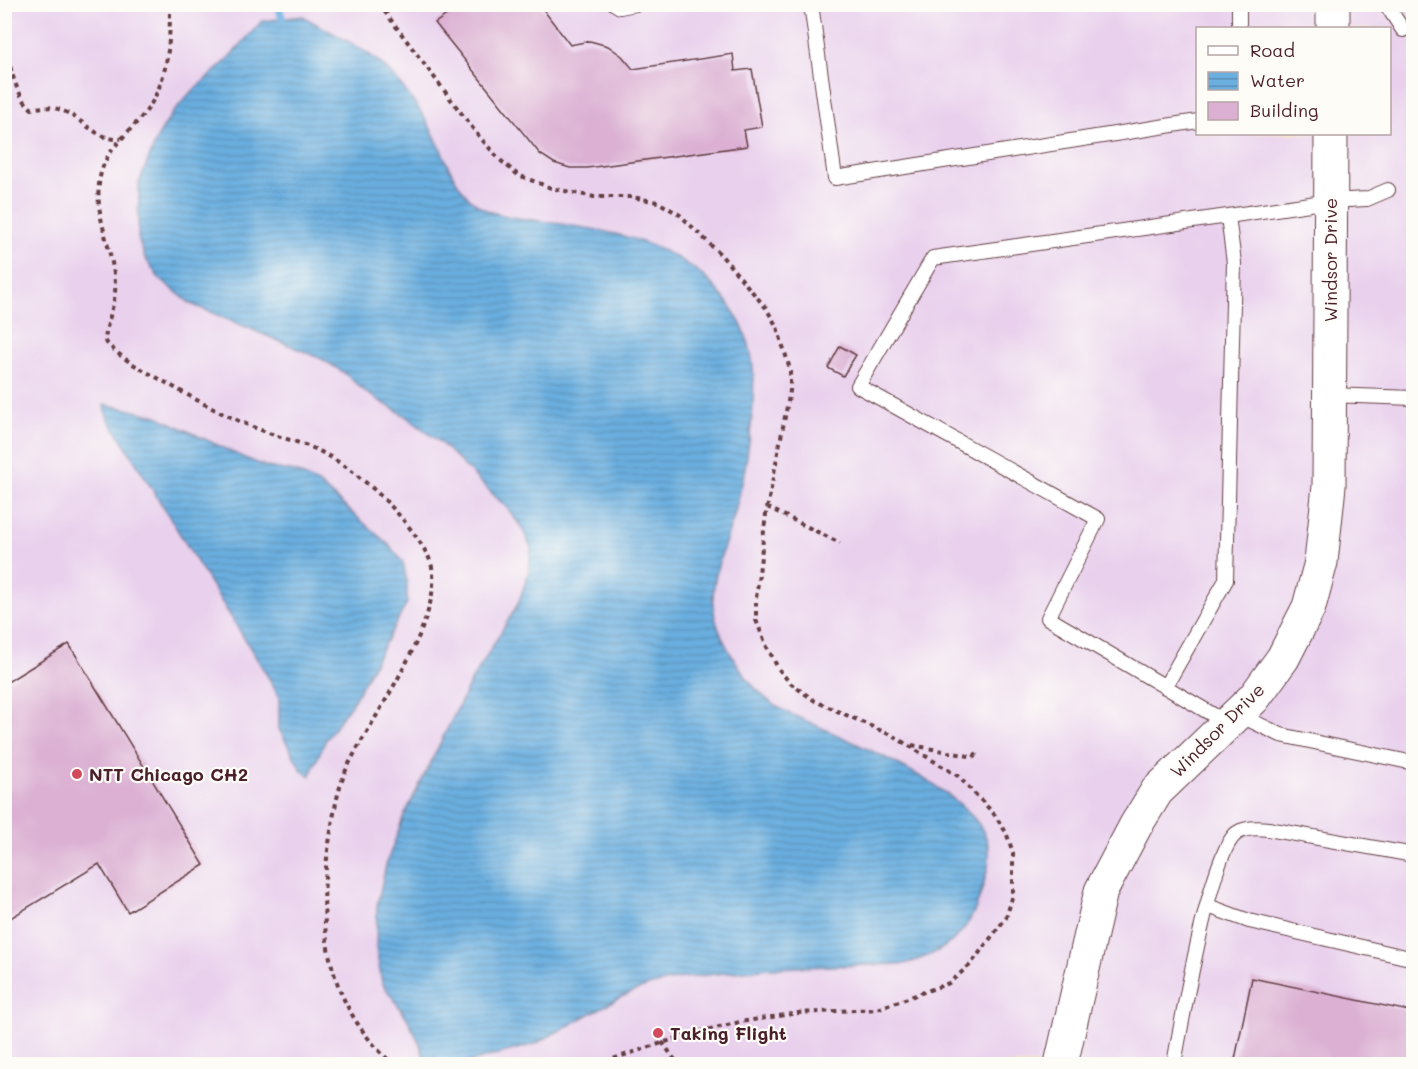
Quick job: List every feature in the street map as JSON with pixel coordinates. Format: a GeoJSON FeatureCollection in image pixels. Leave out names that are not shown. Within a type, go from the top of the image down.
{"type":"FeatureCollection","features":[{"type":"Feature","properties":{"kind":"street"},"geometry":{"type":"LineString","coordinates":[[1333,4],[1333,27]]}},
{"type":"Feature","properties":{"kind":"street","name":"Windsor Drive"},"geometry":{"type":"LineString","coordinates":[[1061,1065],[1101,891],[1157,791],[1254,698],[1283,658],[1309,607],[1321,562],[1329,486],[1331,135]]}},
{"type":"Feature","properties":{"kind":"lane"},"geometry":{"type":"LineString","coordinates":[[615,4],[620,7],[636,4]]}},
{"type":"Feature","properties":{"kind":"lane"},"geometry":{"type":"LineString","coordinates":[[811,4],[835,178],[1196,121]]}},
{"type":"Feature","properties":{"kind":"lane"},"geometry":{"type":"LineString","coordinates":[[1239,4],[1239,27]]}},
{"type":"Feature","properties":{"kind":"lane"},"geometry":{"type":"LineString","coordinates":[[1386,4],[1403,30]]}},
{"type":"Feature","properties":{"kind":"lane"},"geometry":{"type":"LineString","coordinates":[[1388,190],[1367,199],[1330,201],[933,258],[858,386],[1098,519],[1048,618],[1165,687],[1232,719],[1281,735],[1413,764]]}},
{"type":"Feature","properties":{"kind":"lane"},"geometry":{"type":"LineString","coordinates":[[1165,687],[1227,580],[1234,263],[1228,216]]}},
{"type":"Feature","properties":{"kind":"lane"},"geometry":{"type":"LineString","coordinates":[[1329,395],[1413,398]]}},
{"type":"Feature","properties":{"kind":"lane"},"geometry":{"type":"LineString","coordinates":[[1174,1065],[1195,958],[1217,866],[1224,847],[1238,832],[1269,829],[1413,855]]}},
{"type":"Feature","properties":{"kind":"lane"},"geometry":{"type":"LineString","coordinates":[[1208,906],[1249,921],[1413,959]]}},
{"type":"Feature","properties":{"kind":"path"},"geometry":{"type":"LineString","coordinates":[[170,4],[170,43],[164,75],[149,106],[102,168],[99,192],[100,223],[115,284],[105,326],[105,341],[119,357],[192,397],[265,432],[316,449],[336,460],[371,488],[417,536],[430,559],[434,580],[421,635],[346,770],[337,798],[323,889],[325,940],[333,971],[357,1021],[368,1038],[393,1065]]}},
{"type":"Feature","properties":{"kind":"path"},"geometry":{"type":"LineString","coordinates":[[379,4],[477,134],[499,159],[518,175],[550,188],[594,197],[632,197],[658,202],[680,215],[746,281],[777,327],[790,369],[790,391],[767,507],[756,620],[777,668],[790,682],[815,701],[908,745],[958,776],[978,794],[1006,832],[1013,853],[1013,895],[1006,918],[990,942],[970,965],[949,983],[877,1010],[798,1013],[740,1022],[663,1042],[597,1065]]}},
{"type":"Feature","properties":{"kind":"path"},"geometry":{"type":"LineString","coordinates":[[8,58],[17,89],[23,101],[32,109],[44,106],[62,109],[87,124],[96,134],[113,140],[122,139]]}},
{"type":"Feature","properties":{"kind":"path"},"geometry":{"type":"LineString","coordinates":[[767,507],[840,543]]}},
{"type":"Feature","properties":{"kind":"path"},"geometry":{"type":"LineString","coordinates":[[908,745],[974,757],[978,750]]}},
{"type":"Feature","properties":{"kind":"path"},"geometry":{"type":"LineString","coordinates":[[663,1042],[678,1065]]}},
{"type":"Feature","properties":{"kind":"shaded area"},"geometry":{"type":"Polygon","coordinates":[[[5,5],[1413,5],[1413,1064],[5,1064],[5,5]]]}},
{"type":"Feature","properties":{"kind":"water"},"geometry":{"type":"Polygon","coordinates":[[[303,16],[364,51],[386,69],[407,92],[425,118],[456,181],[477,205],[500,215],[571,225],[640,241],[682,260],[701,274],[730,306],[740,323],[750,350],[753,395],[750,436],[743,477],[715,577],[713,600],[717,626],[742,671],[770,702],[913,772],[963,807],[979,825],[988,844],[989,858],[979,899],[968,924],[941,949],[904,964],[769,968],[682,978],[648,986],[619,998],[535,1044],[463,1064],[426,1064],[420,1044],[407,1018],[382,983],[376,948],[377,906],[386,865],[403,818],[470,683],[518,604],[528,575],[531,548],[522,528],[508,509],[441,443],[404,415],[368,394],[343,372],[322,359],[191,304],[159,278],[145,258],[138,238],[139,183],[157,138],[171,115],[188,95],[225,62],[262,21],[303,16]]]}},
{"type":"Feature","properties":{"kind":"water"},"geometry":{"type":"Polygon","coordinates":[[[104,404],[157,416],[240,456],[267,467],[295,472],[318,483],[388,544],[403,562],[407,582],[407,603],[354,700],[325,741],[310,776],[302,771],[279,729],[279,698],[270,680],[107,416],[104,404]]]}},
{"type":"Feature","properties":{"kind":"building"},"geometry":{"type":"Polygon","coordinates":[[[441,4],[539,4],[570,45],[590,41],[608,46],[622,56],[633,69],[733,54],[735,71],[752,69],[762,127],[744,130],[747,146],[587,168],[570,168],[554,163],[540,154],[435,23],[448,14],[441,4]]]}},
{"type":"Feature","properties":{"kind":"building"},"geometry":{"type":"Polygon","coordinates":[[[840,346],[856,355],[843,376],[828,368],[840,346]]]}},
{"type":"Feature","properties":{"kind":"building","name":"NTT Chicago CH2"},"geometry":{"type":"Polygon","coordinates":[[[69,644],[204,865],[128,912],[99,864],[4,922],[4,684],[69,644]]]}},
{"type":"Feature","properties":{"kind":"building"},"geometry":{"type":"Polygon","coordinates":[[[1252,978],[1414,1012],[1414,1064],[1234,1064],[1252,978]]]}},
{"type":"Feature","properties":{"kind":"waterway"},"geometry":{"type":"LineString","coordinates":[[278,4],[282,18]]}},
{"type":"Feature","properties":{"kind":"place","name":"NTT Chicago CH2"},"geometry":{"type":"Point","coordinates":[77,774]}},
{"type":"Feature","properties":{"kind":"place","name":"Taking Flight"},"geometry":{"type":"Point","coordinates":[658,1033]}}]}
